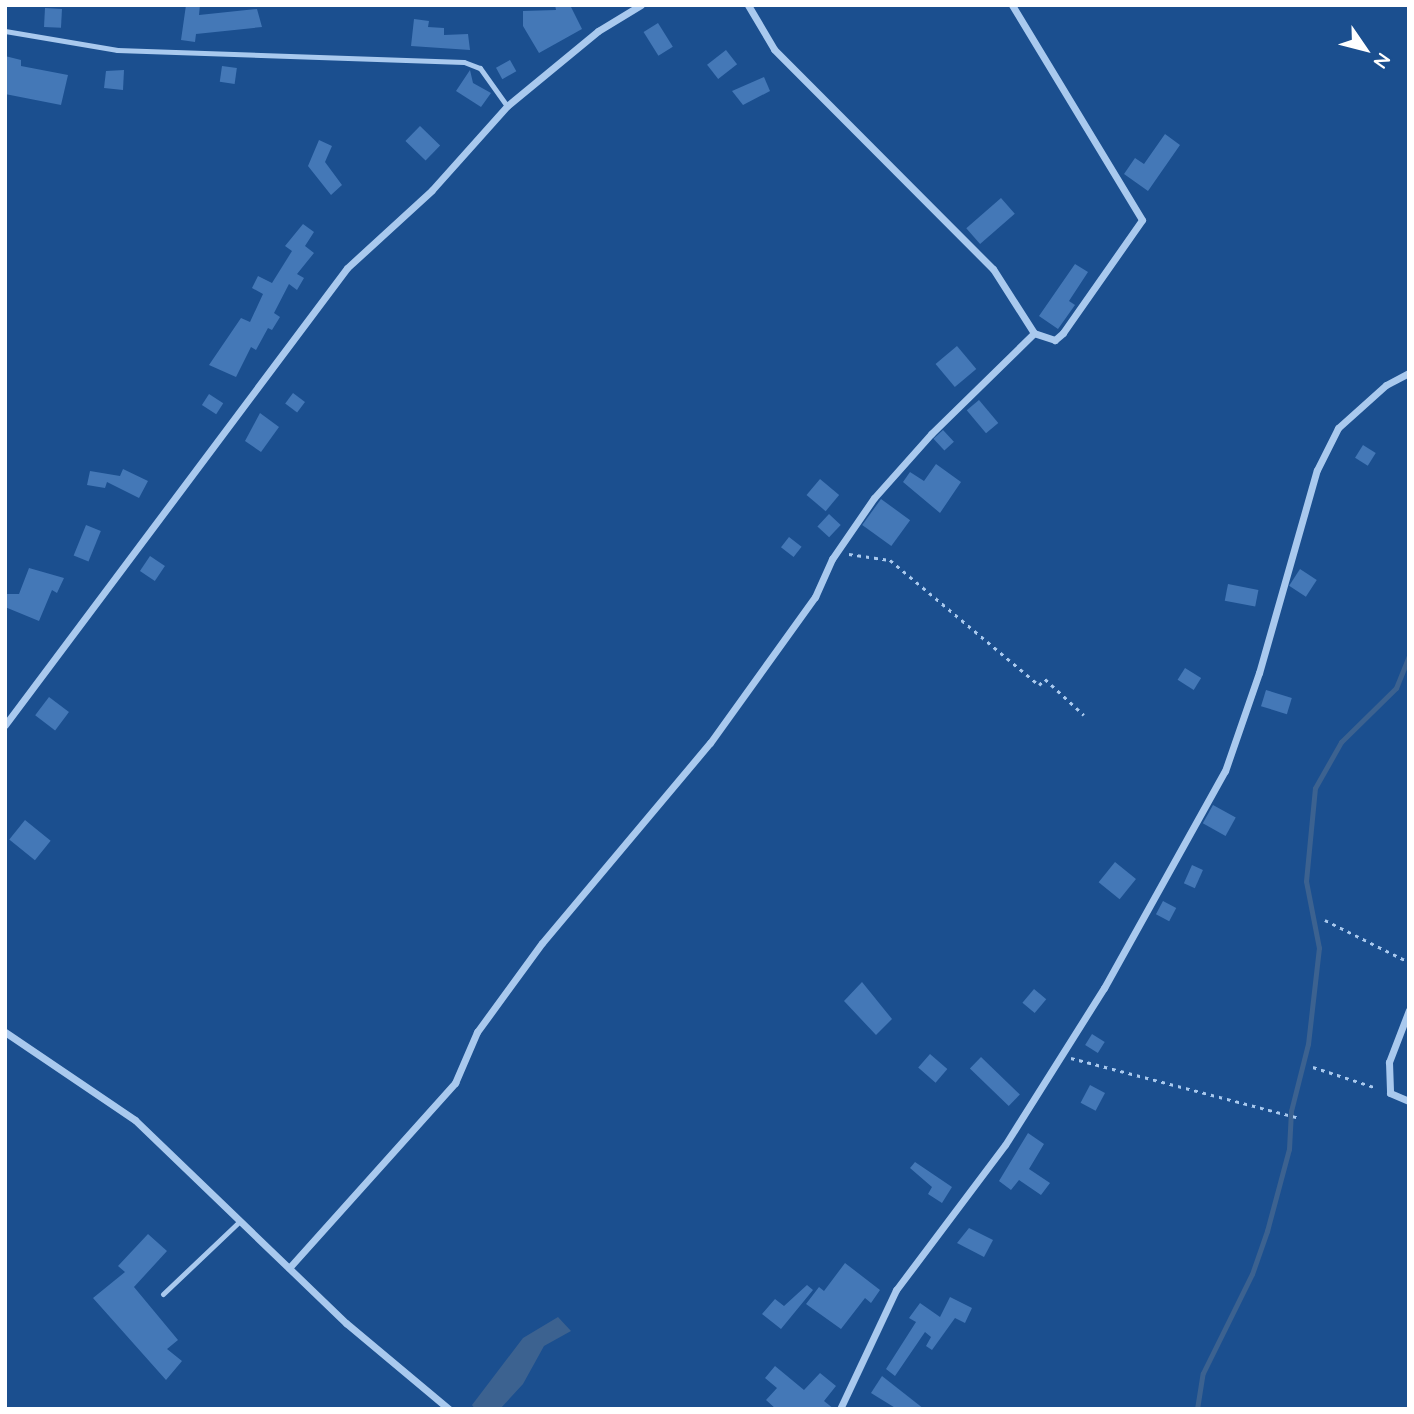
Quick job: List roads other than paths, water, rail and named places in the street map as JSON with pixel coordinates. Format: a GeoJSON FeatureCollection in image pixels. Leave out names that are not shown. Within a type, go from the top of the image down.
{"type":"FeatureCollection","features":[{"type":"Feature","properties":{"kind":"street"},"geometry":{"type":"LineString","coordinates":[[5,724],[347,268],[432,190],[507,106],[598,31],[640,5]]}},
{"type":"Feature","properties":{"kind":"street"},"geometry":{"type":"LineString","coordinates":[[748,5],[774,49],[993,269],[1034,332],[1055,340],[1063,333],[1142,220],[1012,5]]}},
{"type":"Feature","properties":{"kind":"street"},"geometry":{"type":"LineString","coordinates":[[289,1268],[455,1083],[477,1032],[542,943],[710,743],[816,597],[832,559],[874,498],[931,434],[1034,332]]}},
{"type":"Feature","properties":{"kind":"street"},"geometry":{"type":"LineString","coordinates":[[840,1409],[896,1290],[1005,1145],[1104,988],[1225,771],[1259,673],[1317,470],[1338,428],[1386,385],[1409,373]]}},
{"type":"Feature","properties":{"kind":"street"},"geometry":{"type":"LineString","coordinates":[[1409,1010],[1389,1062],[1390,1093],[1409,1101]]}},
{"type":"Feature","properties":{"kind":"street"},"geometry":{"type":"LineString","coordinates":[[5,1032],[135,1120],[346,1323],[449,1409]]}},
{"type":"Feature","properties":{"kind":"lane"},"geometry":{"type":"LineString","coordinates":[[5,31],[117,50],[464,62],[480,68],[507,106]]}},
{"type":"Feature","properties":{"kind":"lane"},"geometry":{"type":"LineString","coordinates":[[163,1294],[240,1221]]}},
{"type":"Feature","properties":{"kind":"water"},"geometry":{"type":"Polygon","coordinates":[[[558,1317],[571,1331],[544,1346],[523,1384],[500,1409],[475,1409],[472,1405],[523,1338],[558,1317]]]}},
{"type":"Feature","properties":{"kind":"waterway"},"geometry":{"type":"LineString","coordinates":[[1197,1409],[1203,1373],[1252,1274],[1267,1231],[1289,1149],[1291,1111],[1308,1044],[1319,948],[1306,881],[1315,788],[1341,742],[1396,688],[1409,655]]}}]}
